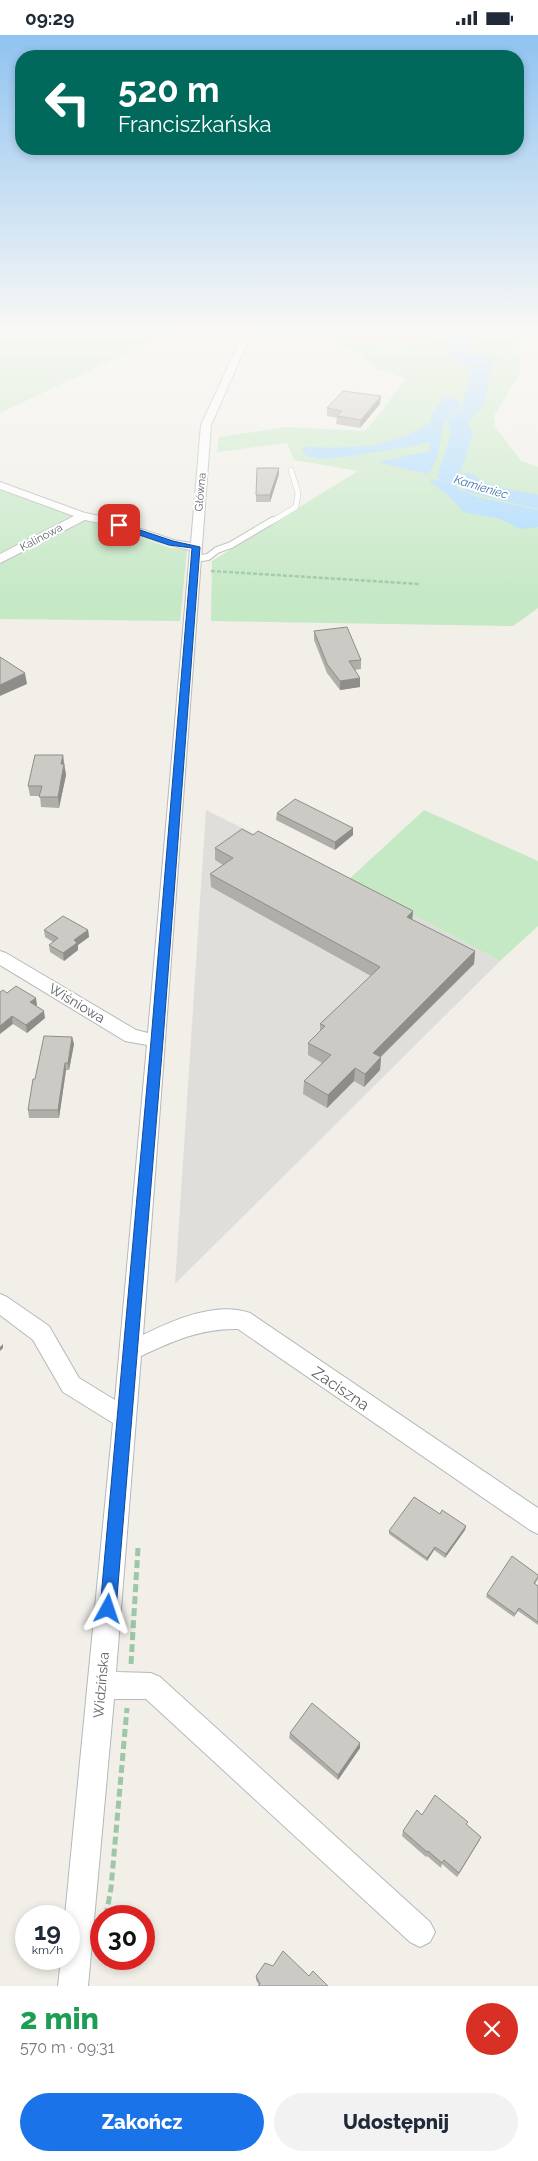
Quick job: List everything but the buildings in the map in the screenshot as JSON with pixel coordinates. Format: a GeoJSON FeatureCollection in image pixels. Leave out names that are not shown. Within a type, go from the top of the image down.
{"type":"FeatureCollection","features":[{"type":"Feature","properties":{"kind":"street","name":"Główna"},"geometry":{"type":"LineString","coordinates":[[195,559],[206,425],[209,419]]}},
{"type":"Feature","properties":{"kind":"street"},"geometry":{"type":"LineString","coordinates":[[0,485],[83,516],[101,519],[172,543],[195,559]]}},
{"type":"Feature","properties":{"kind":"street","name":"Kalinowa"},"geometry":{"type":"LineString","coordinates":[[0,559],[83,516]]}},
{"type":"Feature","properties":{"kind":"street","name":"Widzińska"},"geometry":{"type":"LineString","coordinates":[[73,1986],[131,1351],[195,559]]}},
{"type":"Feature","properties":{"kind":"street","name":"Wiśniowa"},"geometry":{"type":"LineString","coordinates":[[0,957],[131,1036],[157,1041]]}},
{"type":"Feature","properties":{"kind":"street"},"geometry":{"type":"LineString","coordinates":[[0,1303],[41,1333],[71,1385],[125,1418]]}},
{"type":"Feature","properties":{"kind":"street","name":"Zaciszna"},"geometry":{"type":"LineString","coordinates":[[131,1351],[169,1333],[201,1321],[222,1318],[242,1320],[538,1521]]}},
{"type":"Feature","properties":{"kind":"street"},"geometry":{"type":"LineString","coordinates":[[101,1686],[130,1685],[151,1687],[420,1932]]}},
{"type":"Feature","properties":{"kind":"lane"},"geometry":{"type":"LineString","coordinates":[[195,559],[208,557],[217,550],[231,545],[296,507],[300,500],[296,481],[291,470]]}},
{"type":"Feature","properties":{"kind":"path"},"geometry":{"type":"LineString","coordinates":[[195,559],[419,584]]}},
{"type":"Feature","properties":{"kind":"shaded area"},"geometry":{"type":"Polygon","coordinates":[[[206,810],[348,880],[500,961],[175,1284],[206,810]]]}},
{"type":"Feature","properties":{"kind":"green space"},"geometry":{"type":"Polygon","coordinates":[[[375,419],[494,419],[495,426],[521,461],[538,467],[538,608],[513,626],[211,621],[212,561],[358,471],[294,460],[287,443],[217,452],[219,437],[286,427],[365,431],[375,419]]]}},
{"type":"Feature","properties":{"kind":"green space"},"geometry":{"type":"Polygon","coordinates":[[[0,488],[73,516],[0,553],[0,488]]]}},
{"type":"Feature","properties":{"kind":"green space"},"geometry":{"type":"Polygon","coordinates":[[[84,520],[93,520],[170,548],[187,550],[180,621],[0,619],[0,564],[84,520]]]}},
{"type":"Feature","properties":{"kind":"green space"},"geometry":{"type":"Polygon","coordinates":[[[424,810],[538,861],[538,926],[500,961],[348,880],[424,810]]]}},
{"type":"Feature","properties":{"kind":"water"},"geometry":{"type":"Polygon","coordinates":[[[431,419],[447,419],[435,464],[426,474],[377,462],[430,451],[429,441],[418,445],[322,459],[306,456],[301,447],[352,447],[384,442],[400,438],[431,422],[431,419]]]}},
{"type":"Feature","properties":{"kind":"water"},"geometry":{"type":"Polygon","coordinates":[[[435,479],[477,497],[538,510],[538,527],[521,529],[500,519],[464,512],[449,496],[429,481],[435,479]]]}},
{"type":"Feature","properties":{"kind":"waterway","name":"Kamieniec"},"geometry":{"type":"LineString","coordinates":[[458,419],[462,434],[448,476],[457,481],[467,479],[475,487],[538,502]]}},
{"type":"Feature","properties":{"kind":"route"},"geometry":{"type":"LineString","coordinates":[[108,1609],[157,1041],[196,547],[172,543],[119,525]]}}]}
